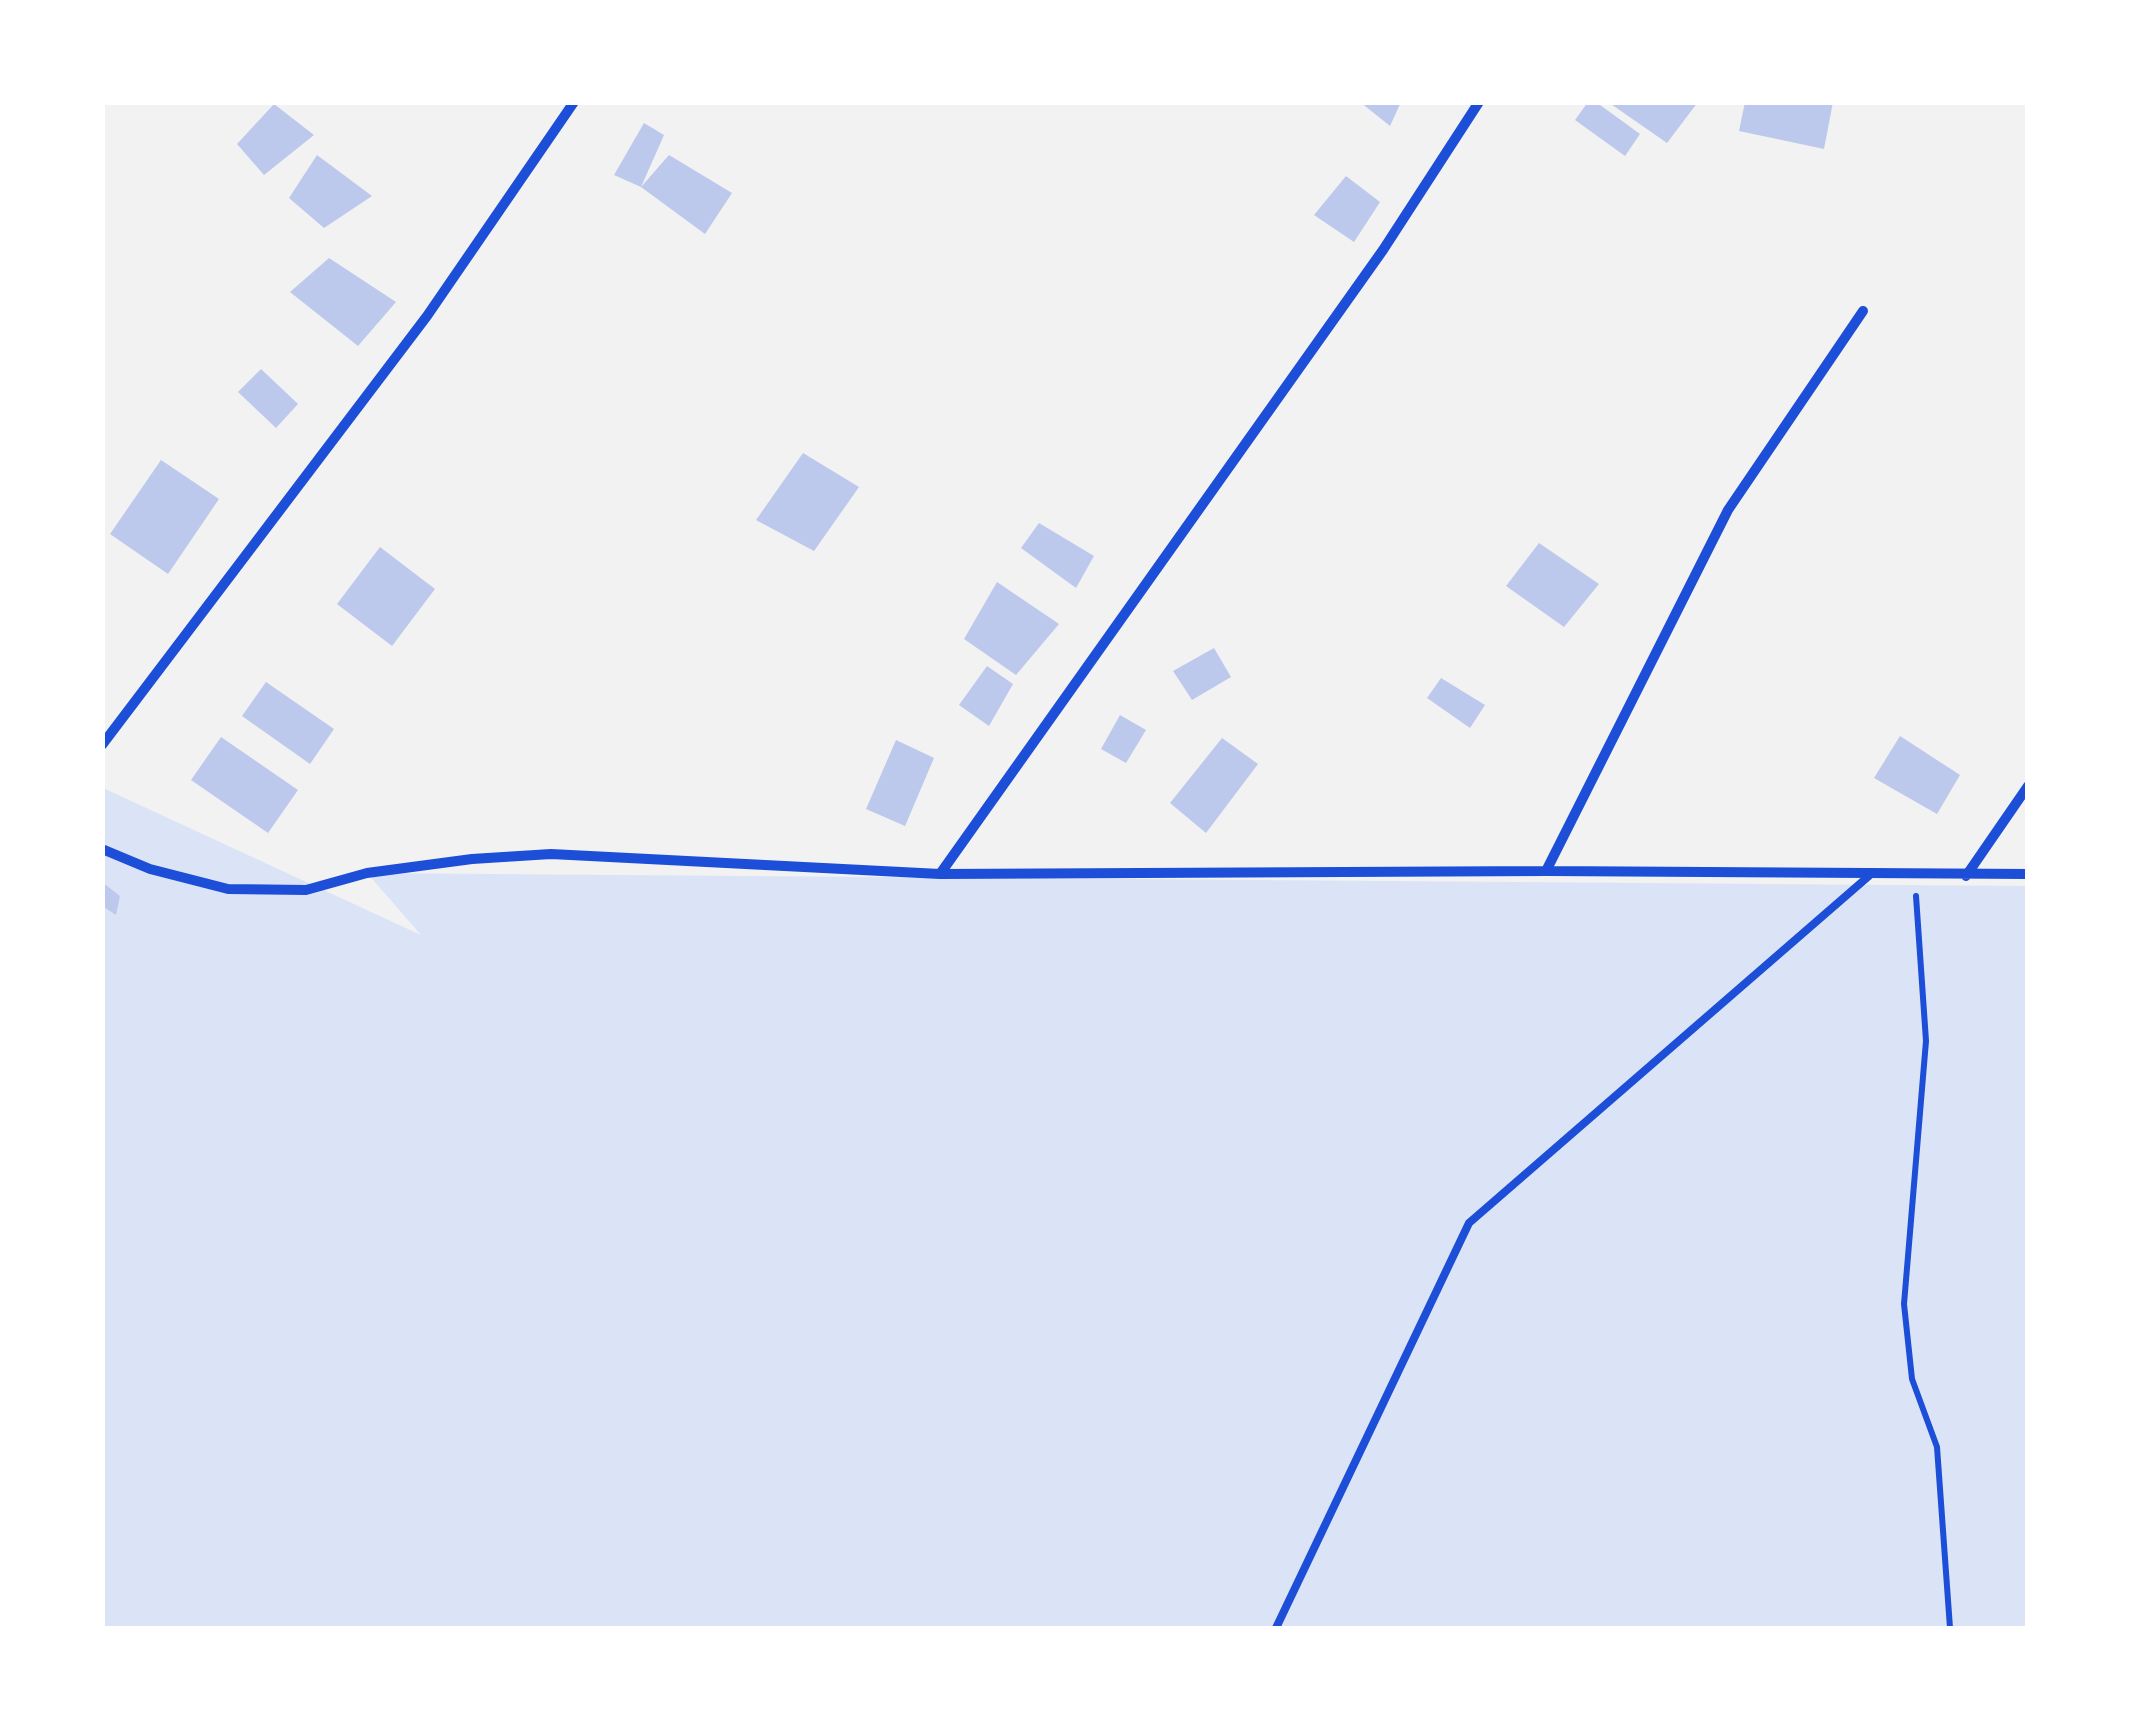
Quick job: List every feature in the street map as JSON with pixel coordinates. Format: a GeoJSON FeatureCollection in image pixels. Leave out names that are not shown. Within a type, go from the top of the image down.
{"type":"FeatureCollection","features":[{"type":"Feature","properties":{"kind":"street"},"geometry":{"type":"LineString","coordinates":[[102,745],[427,316],[574,102]]}},
{"type":"Feature","properties":{"kind":"street"},"geometry":{"type":"LineString","coordinates":[[940,874],[1384,250],[1479,102]]}},
{"type":"Feature","properties":{"kind":"street"},"geometry":{"type":"LineString","coordinates":[[1546,871],[1728,510],[1863,311]]}},
{"type":"Feature","properties":{"kind":"street"},"geometry":{"type":"LineString","coordinates":[[1966,876],[2028,786]]}},
{"type":"Feature","properties":{"kind":"street"},"geometry":{"type":"LineString","coordinates":[[102,849],[150,869],[228,889],[306,890],[367,873],[472,859],[552,854],[940,874],[2028,874]]}},
{"type":"Feature","properties":{"kind":"lane"},"geometry":{"type":"LineString","coordinates":[[1276,1628],[1469,1223],[1870,875]]}},
{"type":"Feature","properties":{"kind":"path"},"geometry":{"type":"LineString","coordinates":[[1915,875],[1926,1040],[1904,1304],[1912,1380],[1937,1447],[1950,1628]]}},
{"type":"Feature","properties":{"kind":"shaded area"},"geometry":{"type":"Polygon","coordinates":[[[103,788],[421,935],[367,873],[2027,886],[2027,1628],[103,1628],[103,788]]]}},
{"type":"Feature","properties":{"kind":"building"},"geometry":{"type":"Polygon","coordinates":[[[1360,102],[1401,102],[1390,126],[1360,102]]]}},
{"type":"Feature","properties":{"kind":"building"},"geometry":{"type":"Polygon","coordinates":[[[1588,102],[1596,102],[1640,134],[1625,156],[1575,120],[1588,102]]]}},
{"type":"Feature","properties":{"kind":"building"},"geometry":{"type":"Polygon","coordinates":[[[1608,102],[1698,102],[1667,143],[1608,102]]]}},
{"type":"Feature","properties":{"kind":"building"},"geometry":{"type":"Polygon","coordinates":[[[1745,102],[1833,102],[1824,149],[1739,131],[1745,102]]]}},
{"type":"Feature","properties":{"kind":"building"},"geometry":{"type":"Polygon","coordinates":[[[274,104],[314,135],[264,175],[237,144],[274,104]]]}},
{"type":"Feature","properties":{"kind":"building"},"geometry":{"type":"Polygon","coordinates":[[[644,123],[664,135],[641,187],[614,175],[644,123]]]}},
{"type":"Feature","properties":{"kind":"building"},"geometry":{"type":"Polygon","coordinates":[[[317,155],[372,196],[324,228],[289,198],[317,155]]]}},
{"type":"Feature","properties":{"kind":"building"},"geometry":{"type":"Polygon","coordinates":[[[669,155],[732,193],[705,234],[641,187],[669,155]]]}},
{"type":"Feature","properties":{"kind":"building"},"geometry":{"type":"Polygon","coordinates":[[[1346,176],[1380,202],[1354,242],[1314,215],[1346,176]]]}},
{"type":"Feature","properties":{"kind":"building"},"geometry":{"type":"Polygon","coordinates":[[[329,258],[396,302],[358,346],[290,292],[329,258]]]}},
{"type":"Feature","properties":{"kind":"building"},"geometry":{"type":"Polygon","coordinates":[[[261,369],[298,404],[276,428],[238,392],[261,369]]]}},
{"type":"Feature","properties":{"kind":"building"},"geometry":{"type":"Polygon","coordinates":[[[803,453],[859,487],[814,551],[756,520],[803,453]]]}},
{"type":"Feature","properties":{"kind":"building"},"geometry":{"type":"Polygon","coordinates":[[[161,460],[219,499],[168,574],[110,534],[161,460]]]}},
{"type":"Feature","properties":{"kind":"building"},"geometry":{"type":"Polygon","coordinates":[[[1039,523],[1094,556],[1076,588],[1021,548],[1039,523]]]}},
{"type":"Feature","properties":{"kind":"building"},"geometry":{"type":"Polygon","coordinates":[[[1539,543],[1599,584],[1564,627],[1506,586],[1539,543]]]}},
{"type":"Feature","properties":{"kind":"building"},"geometry":{"type":"Polygon","coordinates":[[[380,547],[435,589],[392,646],[337,604],[380,547]]]}},
{"type":"Feature","properties":{"kind":"building"},"geometry":{"type":"Polygon","coordinates":[[[997,582],[1059,624],[1016,675],[964,639],[997,582]]]}},
{"type":"Feature","properties":{"kind":"building"},"geometry":{"type":"Polygon","coordinates":[[[1214,648],[1231,677],[1192,700],[1173,671],[1214,648]]]}},
{"type":"Feature","properties":{"kind":"building"},"geometry":{"type":"Polygon","coordinates":[[[987,666],[1013,684],[989,726],[959,705],[987,666]]]}},
{"type":"Feature","properties":{"kind":"building"},"geometry":{"type":"Polygon","coordinates":[[[1441,678],[1485,705],[1470,728],[1427,698],[1441,678]]]}},
{"type":"Feature","properties":{"kind":"building"},"geometry":{"type":"Polygon","coordinates":[[[266,682],[334,729],[310,764],[242,716],[266,682]]]}},
{"type":"Feature","properties":{"kind":"building"},"geometry":{"type":"Polygon","coordinates":[[[1120,715],[1146,730],[1126,763],[1101,749],[1120,715]]]}},
{"type":"Feature","properties":{"kind":"building"},"geometry":{"type":"Polygon","coordinates":[[[1900,736],[1960,775],[1937,814],[1874,778],[1900,736]]]}},
{"type":"Feature","properties":{"kind":"building"},"geometry":{"type":"Polygon","coordinates":[[[221,737],[298,790],[268,833],[191,780],[221,737]]]}},
{"type":"Feature","properties":{"kind":"building"},"geometry":{"type":"Polygon","coordinates":[[[1222,738],[1258,764],[1206,833],[1170,803],[1222,738]]]}},
{"type":"Feature","properties":{"kind":"building"},"geometry":{"type":"Polygon","coordinates":[[[896,740],[934,758],[905,826],[866,809],[896,740]]]}},
{"type":"Feature","properties":{"kind":"building"},"geometry":{"type":"Polygon","coordinates":[[[102,882],[120,896],[116,915],[102,906],[102,882]]]}}]}
